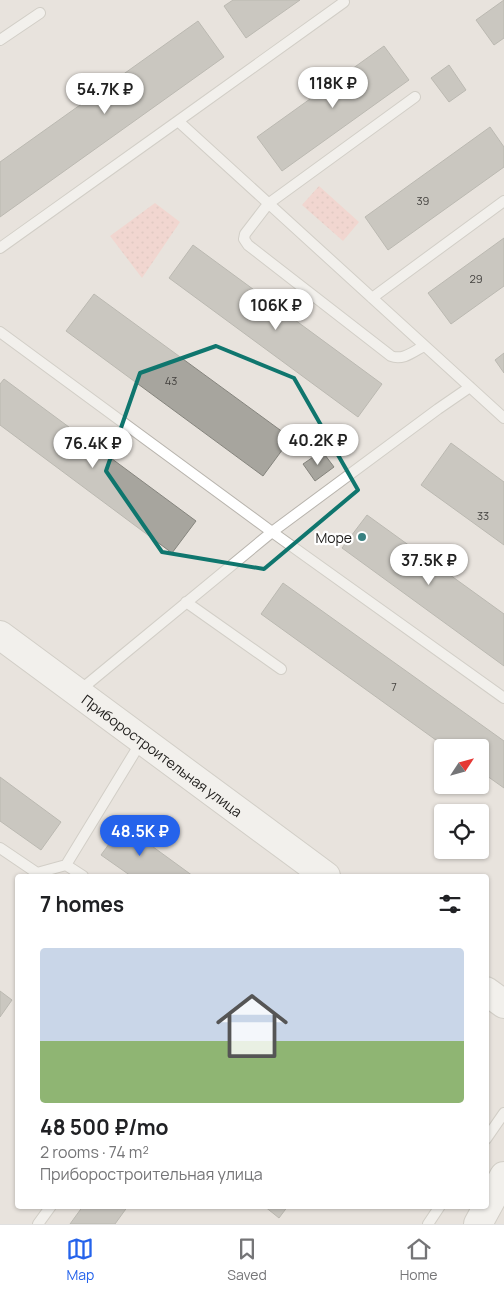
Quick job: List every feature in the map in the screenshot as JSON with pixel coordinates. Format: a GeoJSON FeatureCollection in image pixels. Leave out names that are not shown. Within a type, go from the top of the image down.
{"type":"FeatureCollection","features":[{"type":"Feature","properties":{"kind":"main road","name":"Приборостроительная улица"},"geometry":{"type":"LineString","coordinates":[[0,635],[323,874]]}},
{"type":"Feature","properties":{"kind":"main road"},"geometry":{"type":"LineString","coordinates":[[489,993],[504,1004]]}},
{"type":"Feature","properties":{"kind":"main road"},"geometry":{"type":"LineString","coordinates":[[489,1204],[504,1176]]}},
{"type":"Feature","properties":{"kind":"main road"},"geometry":{"type":"LineString","coordinates":[[478,1224],[486,1209]]}},
{"type":"Feature","properties":{"kind":"lane"},"geometry":{"type":"LineString","coordinates":[[0,248],[344,2]]}},
{"type":"Feature","properties":{"kind":"lane"},"geometry":{"type":"LineString","coordinates":[[0,40],[40,13]]}},
{"type":"Feature","properties":{"kind":"lane"},"geometry":{"type":"LineString","coordinates":[[415,96],[268,204],[245,234],[244,239],[248,245],[391,356],[403,357],[424,346]]}},
{"type":"Feature","properties":{"kind":"lane"},"geometry":{"type":"LineString","coordinates":[[178,121],[504,418]]}},
{"type":"Feature","properties":{"kind":"lane"},"geometry":{"type":"LineString","coordinates":[[372,298],[504,201]]}},
{"type":"Feature","properties":{"kind":"lane"},"geometry":{"type":"LineString","coordinates":[[0,332],[272,532],[504,698]]}},
{"type":"Feature","properties":{"kind":"lane"},"geometry":{"type":"LineString","coordinates":[[77,693],[272,532],[470,387]]}},
{"type":"Feature","properties":{"kind":"lane"},"geometry":{"type":"LineString","coordinates":[[186,602],[281,669]]}},
{"type":"Feature","properties":{"kind":"lane"},"geometry":{"type":"LineString","coordinates":[[0,848],[36,874],[66,865],[141,741]]}},
{"type":"Feature","properties":{"kind":"lane"},"geometry":{"type":"LineString","coordinates":[[66,865],[80,874]]}},
{"type":"Feature","properties":{"kind":"lane"},"geometry":{"type":"LineString","coordinates":[[489,1135],[504,1113]]}},
{"type":"Feature","properties":{"kind":"lane"},"geometry":{"type":"LineString","coordinates":[[38,1224],[48,1209]]}},
{"type":"Feature","properties":{"kind":"lane"},"geometry":{"type":"LineString","coordinates":[[428,1224],[438,1209]]}},
{"type":"Feature","properties":{"kind":"highlighted area"},"geometry":{"type":"Polygon","coordinates":[[[216,346],[294,378],[358,490],[264,569],[162,552],[106,471],[140,373],[216,346]]]}},
{"type":"Feature","properties":{"kind":"shaded area"},"geometry":{"type":"Polygon","coordinates":[[[319,186],[359,222],[343,241],[302,205],[319,186]]]}},
{"type":"Feature","properties":{"kind":"shaded area"},"geometry":{"type":"Polygon","coordinates":[[[155,203],[180,222],[142,278],[110,236],[155,203]]]}},
{"type":"Feature","properties":{"kind":"building"},"geometry":{"type":"Polygon","coordinates":[[[233,0],[300,0],[246,38],[224,6],[233,0]]]}},
{"type":"Feature","properties":{"kind":"building"},"geometry":{"type":"Polygon","coordinates":[[[504,0],[504,38],[494,45],[476,20],[504,0]]]}},
{"type":"Feature","properties":{"kind":"building"},"geometry":{"type":"Polygon","coordinates":[[[198,21],[224,57],[0,217],[0,162],[198,21]]]}},
{"type":"Feature","properties":{"kind":"building"},"geometry":{"type":"Polygon","coordinates":[[[384,46],[409,80],[282,171],[257,137],[384,46]]]}},
{"type":"Feature","properties":{"kind":"building"},"geometry":{"type":"Polygon","coordinates":[[[449,65],[466,90],[449,102],[431,78],[449,65]]]}},
{"type":"Feature","properties":{"kind":"building"},"geometry":{"type":"Polygon","coordinates":[[[490,127],[504,147],[504,167],[388,250],[365,217],[490,127]]]}},
{"type":"Feature","properties":{"kind":"building"},"geometry":{"type":"Polygon","coordinates":[[[504,238],[504,286],[451,324],[428,293],[504,238]]]}},
{"type":"Feature","properties":{"kind":"building"},"geometry":{"type":"Polygon","coordinates":[[[193,245],[382,384],[358,417],[169,278],[193,245]]]}},
{"type":"Feature","properties":{"kind":"building"},"geometry":{"type":"Polygon","coordinates":[[[94,294],[291,438],[263,476],[66,331],[94,294]]]}},
{"type":"Feature","properties":{"kind":"building"},"geometry":{"type":"Polygon","coordinates":[[[504,353],[504,373],[495,360],[504,353]]]}},
{"type":"Feature","properties":{"kind":"building"},"geometry":{"type":"Polygon","coordinates":[[[4,379],[196,521],[172,553],[0,425],[0,384],[4,379]]]}},
{"type":"Feature","properties":{"kind":"building"},"geometry":{"type":"Polygon","coordinates":[[[451,443],[504,482],[504,545],[421,485],[451,443]]]}},
{"type":"Feature","properties":{"kind":"building"},"geometry":{"type":"Polygon","coordinates":[[[322,451],[334,467],[315,481],[303,464],[322,451]]]}},
{"type":"Feature","properties":{"kind":"building"},"geometry":{"type":"Polygon","coordinates":[[[367,515],[504,614],[504,666],[342,548],[367,515]]]}},
{"type":"Feature","properties":{"kind":"building"},"geometry":{"type":"Polygon","coordinates":[[[283,583],[504,741],[504,788],[489,777],[489,739],[435,739],[261,614],[283,583]]]}},
{"type":"Feature","properties":{"kind":"building"},"geometry":{"type":"Polygon","coordinates":[[[0,777],[61,822],[41,850],[0,821],[0,777]]]}},
{"type":"Feature","properties":{"kind":"building"},"geometry":{"type":"Polygon","coordinates":[[[123,825],[190,874],[128,874],[101,855],[123,825]]]}},
{"type":"Feature","properties":{"kind":"building"},"geometry":{"type":"Polygon","coordinates":[[[0,991],[12,1000],[0,1017],[0,991]]]}},
{"type":"Feature","properties":{"kind":"building"},"geometry":{"type":"Polygon","coordinates":[[[81,1209],[126,1209],[115,1224],[70,1224],[81,1209]]]}},
{"type":"Feature","properties":{"kind":"building"},"geometry":{"type":"Polygon","coordinates":[[[268,1209],[286,1209],[279,1218],[268,1209]]]}},
{"type":"Feature","properties":{"kind":"place","name":"Море"},"geometry":{"type":"Point","coordinates":[362,537]}}]}
